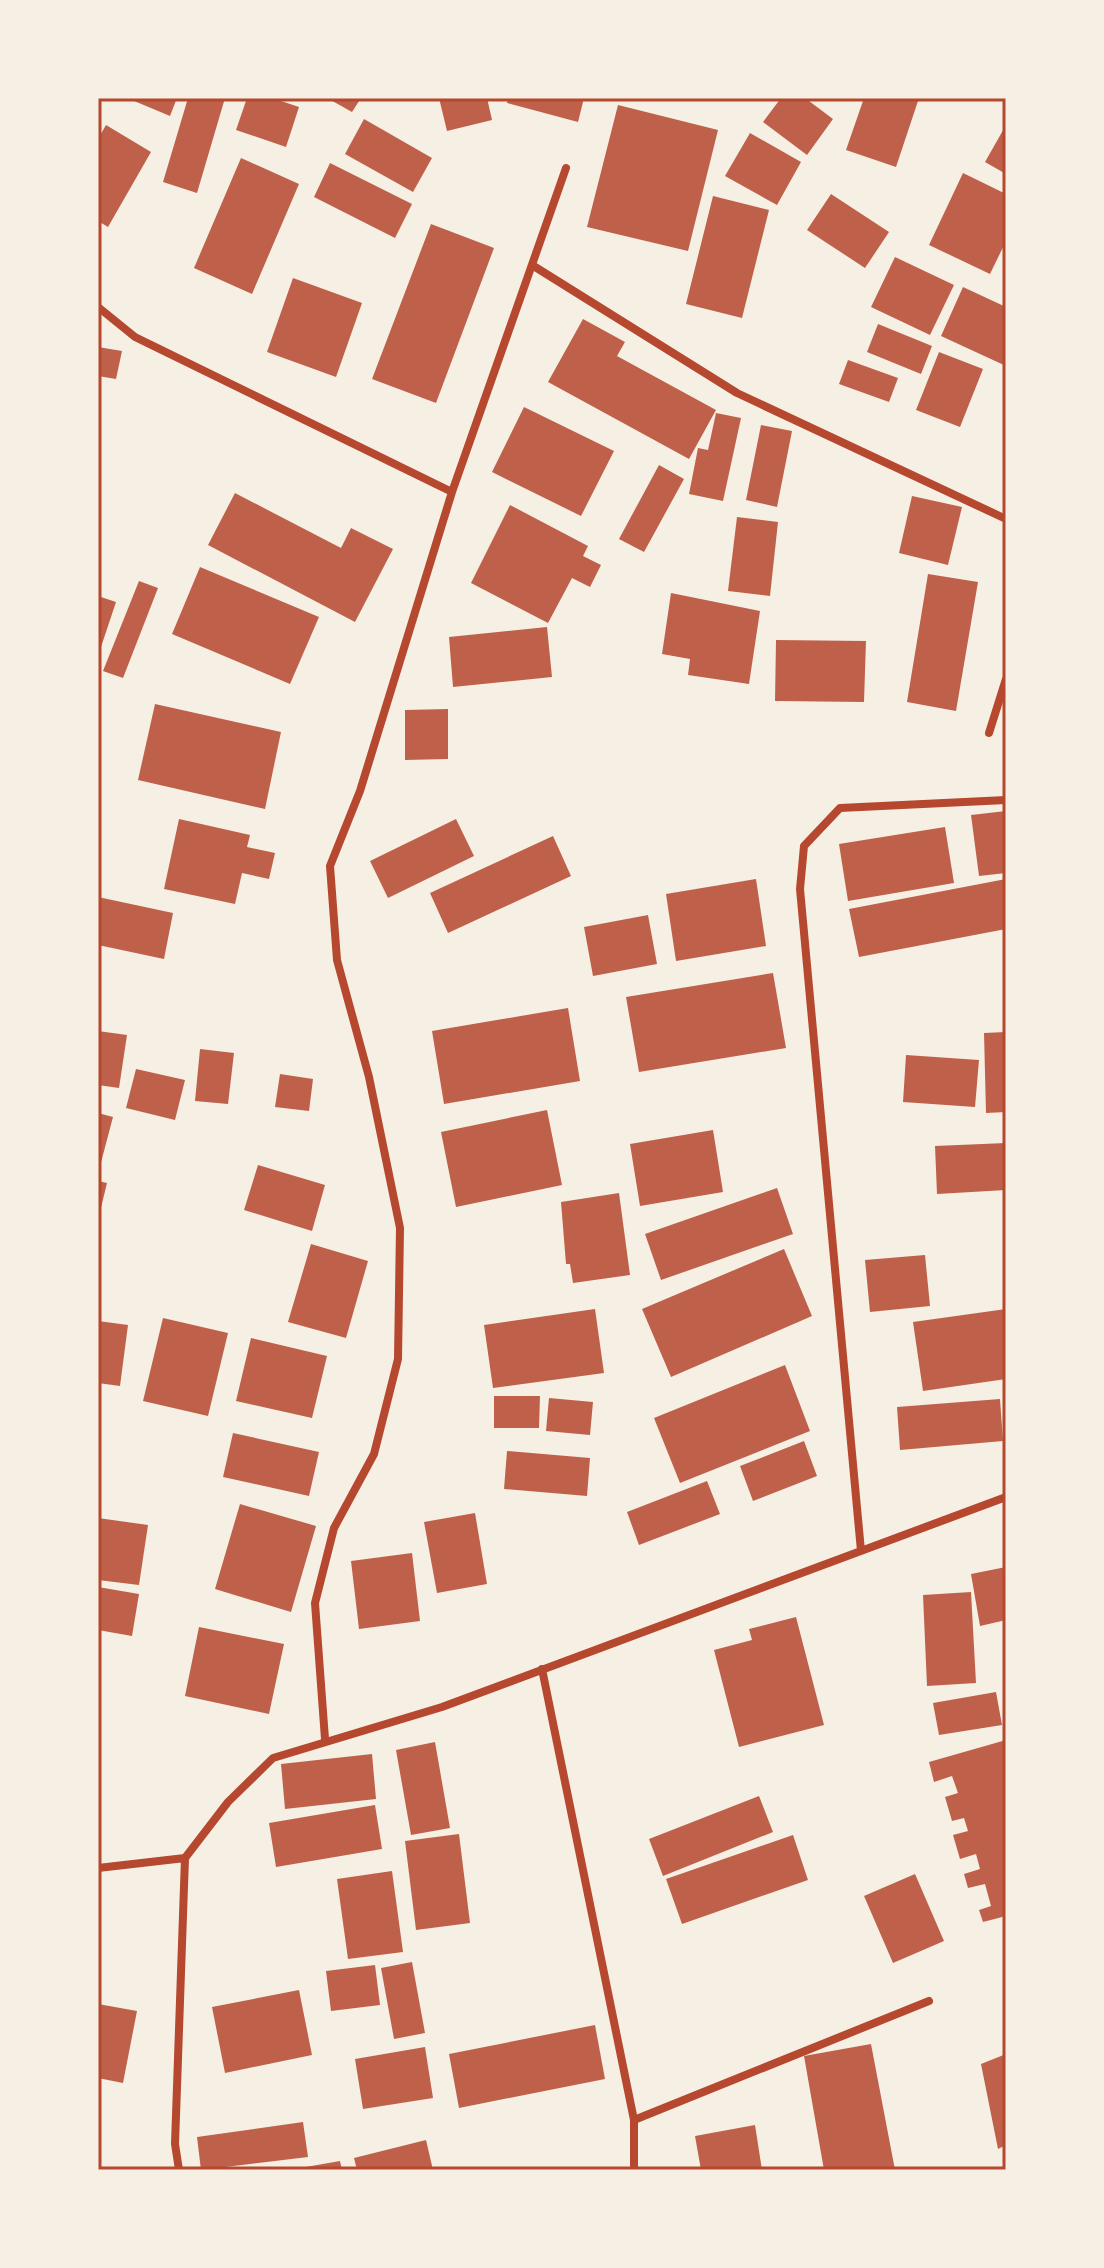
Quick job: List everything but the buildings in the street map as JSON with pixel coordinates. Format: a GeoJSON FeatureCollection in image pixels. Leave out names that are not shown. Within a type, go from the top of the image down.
{"type":"FeatureCollection","features":[{"type":"Feature","properties":{"kind":"street"},"geometry":{"type":"LineString","coordinates":[[325,1739],[315,1603],[334,1528],[374,1454],[398,1359],[400,1228],[369,1077],[337,960],[330,866],[360,791],[452,492],[566,168]]}},
{"type":"Feature","properties":{"kind":"street"},"geometry":{"type":"LineString","coordinates":[[532,265],[737,393],[1006,519]]}},
{"type":"Feature","properties":{"kind":"street"},"geometry":{"type":"LineString","coordinates":[[98,307],[135,337],[452,492]]}},
{"type":"Feature","properties":{"kind":"street"},"geometry":{"type":"LineString","coordinates":[[989,733],[1006,679]]}},
{"type":"Feature","properties":{"kind":"street"},"geometry":{"type":"LineString","coordinates":[[861,1551],[800,889],[804,846],[840,808],[1006,800]]}},
{"type":"Feature","properties":{"kind":"street"},"geometry":{"type":"LineString","coordinates":[[179,2170],[175,2144],[185,1858],[228,1802],[273,1758],[325,1739],[442,1707],[1006,1497]]}},
{"type":"Feature","properties":{"kind":"street"},"geometry":{"type":"LineString","coordinates":[[542,1669],[634,2120],[634,2170]]}},
{"type":"Feature","properties":{"kind":"street"},"geometry":{"type":"LineString","coordinates":[[98,1868],[185,1858]]}},
{"type":"Feature","properties":{"kind":"street"},"geometry":{"type":"LineString","coordinates":[[634,2120],[929,2001]]}}]}
